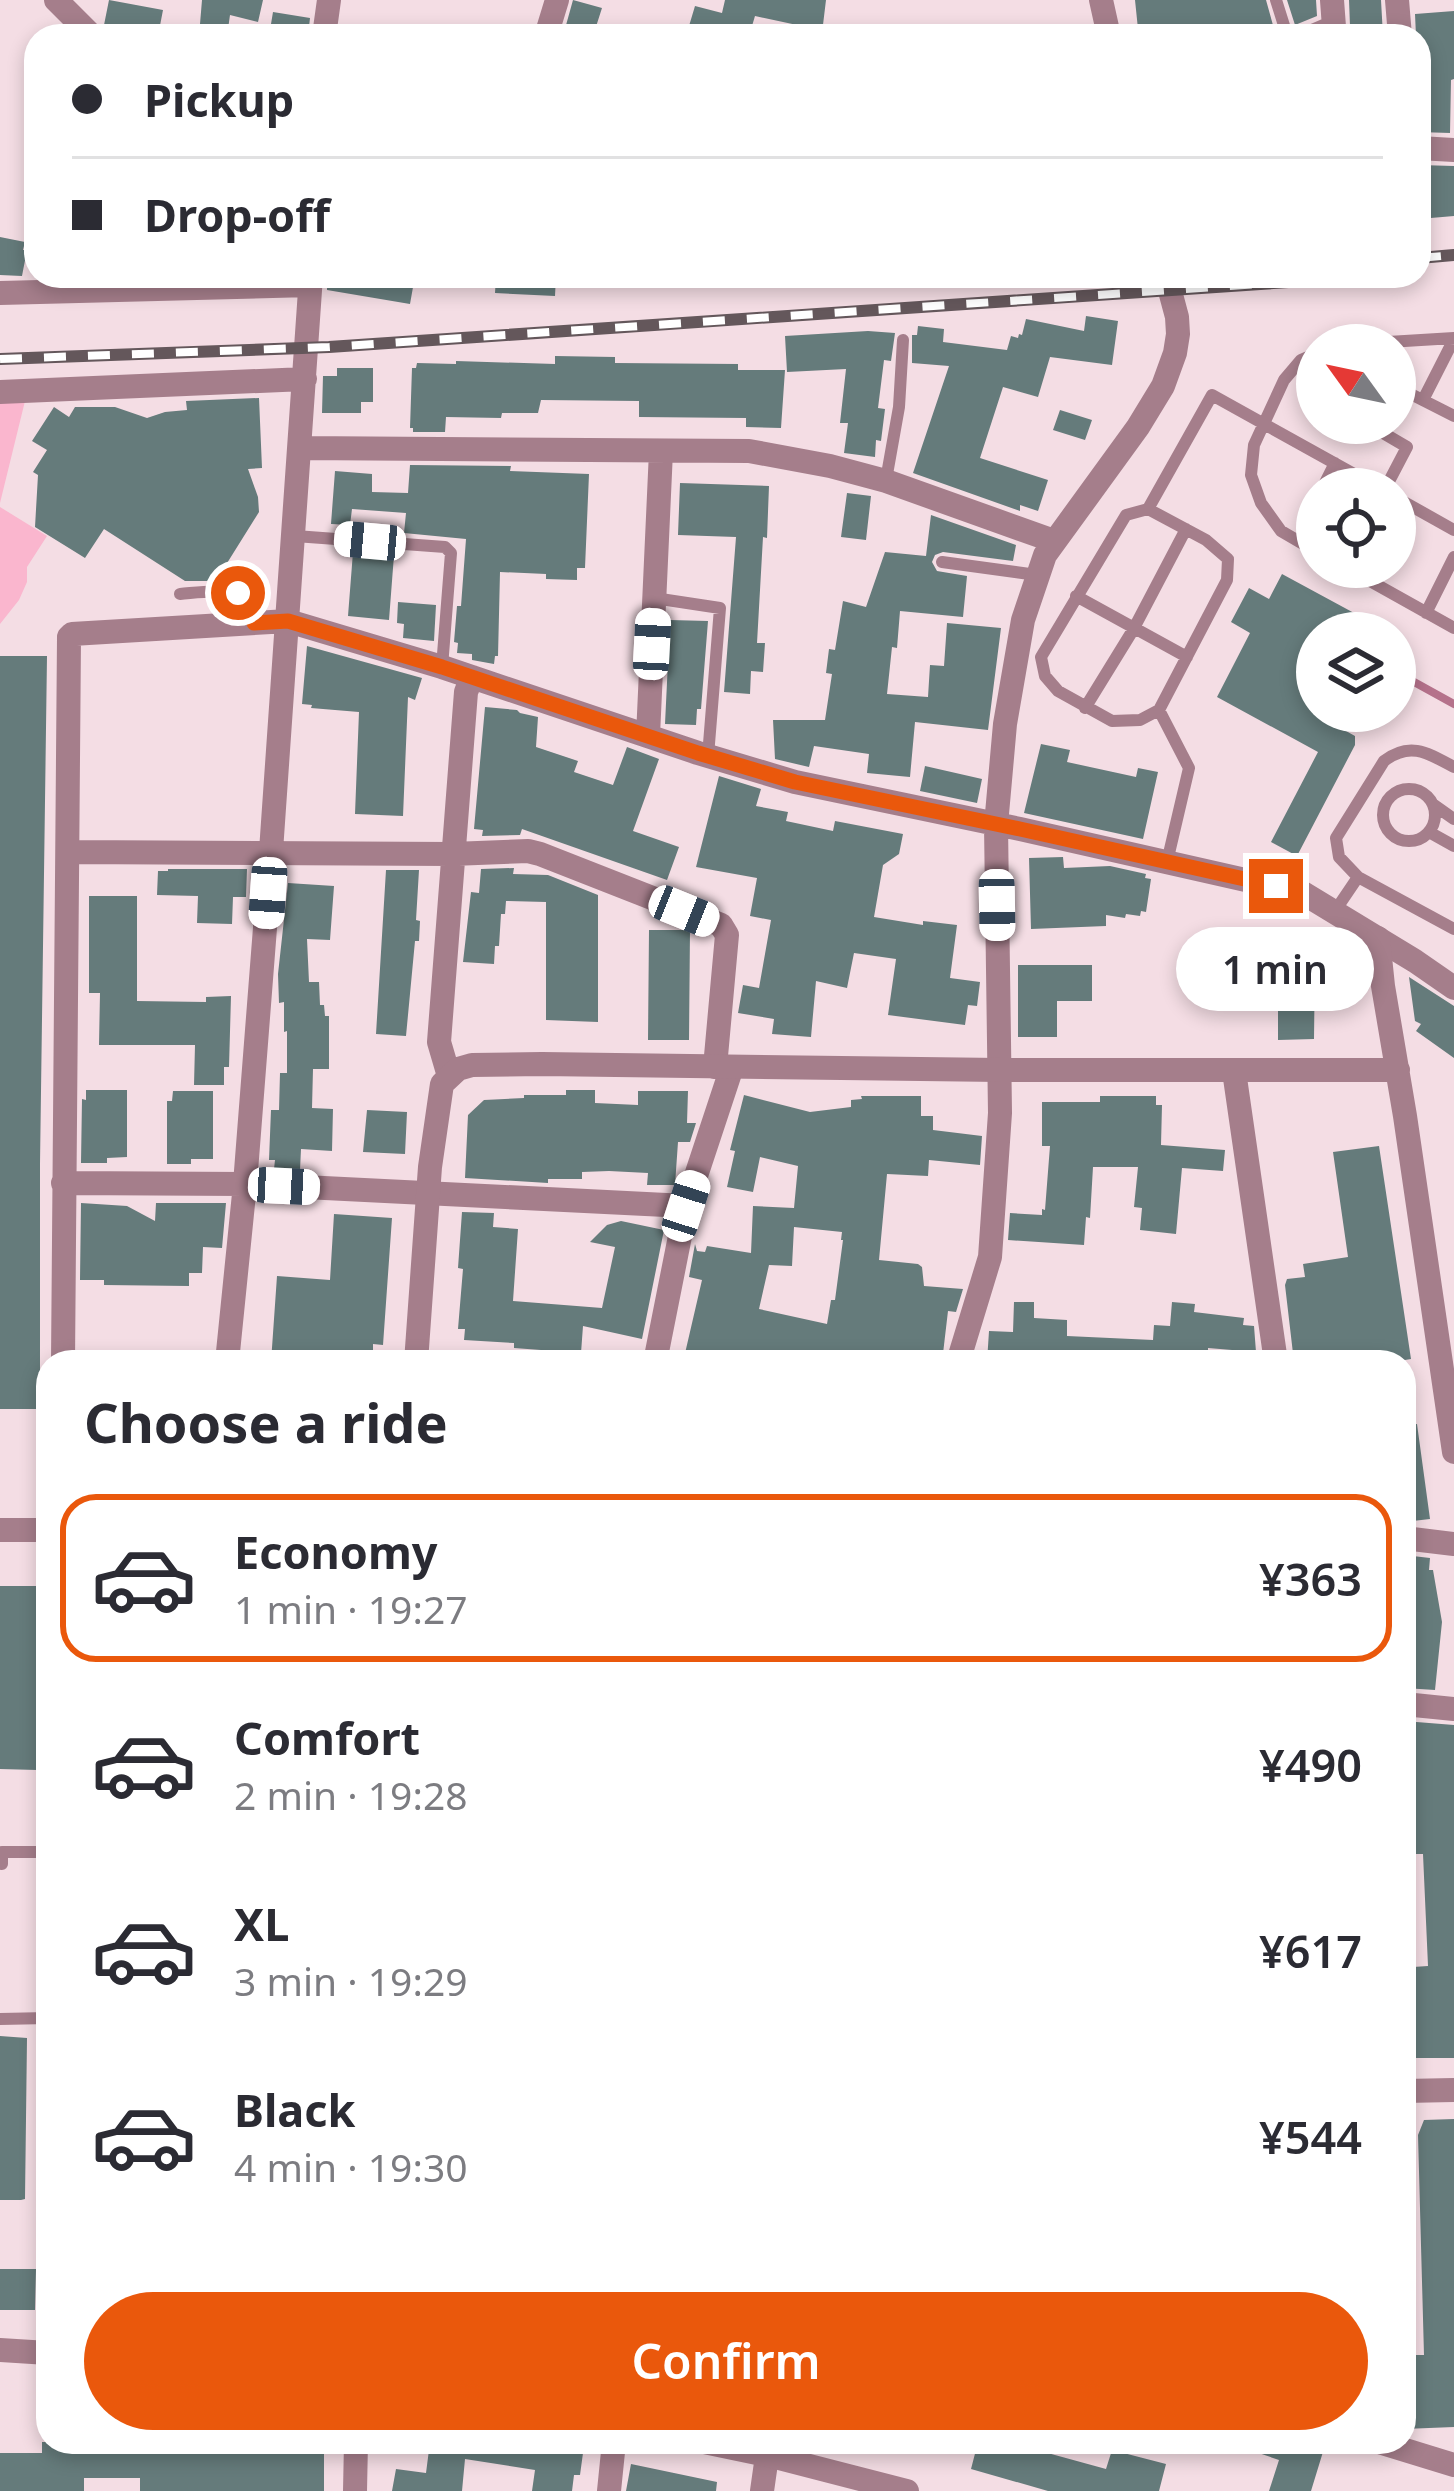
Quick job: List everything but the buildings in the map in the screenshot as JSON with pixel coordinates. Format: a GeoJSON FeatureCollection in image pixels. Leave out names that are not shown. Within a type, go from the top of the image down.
{"type":"FeatureCollection","features":[{"type":"Feature","properties":{"kind":"street"},"geometry":{"type":"LineString","coordinates":[[56,0],[80,24]]}},
{"type":"Feature","properties":{"kind":"street"},"geometry":{"type":"LineString","coordinates":[[0,292],[113,288]]}},
{"type":"Feature","properties":{"kind":"street"},"geometry":{"type":"LineString","coordinates":[[228,1350],[271,851],[310,288]]}},
{"type":"Feature","properties":{"kind":"street"},"geometry":{"type":"LineString","coordinates":[[962,1350],[990,1258],[1000,1113],[996,825],[1005,724],[1023,620],[1054,541],[1163,386],[1178,334],[1169,288]]}},
{"type":"Feature","properties":{"kind":"street"},"geometry":{"type":"LineString","coordinates":[[0,392],[305,379]]}},
{"type":"Feature","properties":{"kind":"street"},"geometry":{"type":"LineString","coordinates":[[300,448],[749,452],[886,481],[1054,541]]}},
{"type":"Feature","properties":{"kind":"street"},"geometry":{"type":"LineString","coordinates":[[648,736],[661,452]]}},
{"type":"Feature","properties":{"kind":"street"},"geometry":{"type":"LineString","coordinates":[[63,1350],[72,634],[288,621],[795,782],[1303,893],[1454,988]]}},
{"type":"Feature","properties":{"kind":"street"},"geometry":{"type":"LineString","coordinates":[[449,1076],[439,1042],[466,692],[472,676]]}},
{"type":"Feature","properties":{"kind":"street"},"geometry":{"type":"LineString","coordinates":[[68,852],[528,851],[721,926],[728,934],[723,1067],[686,1206],[657,1350]]}},
{"type":"Feature","properties":{"kind":"street"},"geometry":{"type":"LineString","coordinates":[[1378,938],[1454,1452]]}},
{"type":"Feature","properties":{"kind":"street"},"geometry":{"type":"LineString","coordinates":[[417,1350],[438,1096],[442,1084],[458,1069],[497,1064],[1398,1070]]}},
{"type":"Feature","properties":{"kind":"street"},"geometry":{"type":"LineString","coordinates":[[1234,1071],[1274,1350]]}},
{"type":"Feature","properties":{"kind":"street"},"geometry":{"type":"LineString","coordinates":[[62,1183],[245,1184],[686,1206]]}},
{"type":"Feature","properties":{"kind":"street"},"geometry":{"type":"LineString","coordinates":[[0,1530],[36,1530]]}},
{"type":"Feature","properties":{"kind":"street"},"geometry":{"type":"LineString","coordinates":[[1416,1539],[1454,1544]]}},
{"type":"Feature","properties":{"kind":"street"},"geometry":{"type":"LineString","coordinates":[[1416,1705],[1454,1709]]}},
{"type":"Feature","properties":{"kind":"street"},"geometry":{"type":"LineString","coordinates":[[1416,2091],[1454,2090]]}},
{"type":"Feature","properties":{"kind":"street"},"geometry":{"type":"LineString","coordinates":[[0,2350],[36,2352]]}},
{"type":"Feature","properties":{"kind":"street"},"geometry":{"type":"LineString","coordinates":[[1416,2453],[1454,2465]]}},
{"type":"Feature","properties":{"kind":"street"},"geometry":{"type":"LineString","coordinates":[[355,2491],[356,2454]]}},
{"type":"Feature","properties":{"kind":"street"},"geometry":{"type":"LineString","coordinates":[[609,2491],[613,2454]]}},
{"type":"Feature","properties":{"kind":"street"},"geometry":{"type":"LineString","coordinates":[[762,2491],[767,2454]]}},
{"type":"Feature","properties":{"kind":"street"},"geometry":{"type":"LineString","coordinates":[[787,2454],[907,2491]]}},
{"type":"Feature","properties":{"kind":"lane"},"geometry":{"type":"LineString","coordinates":[[1416,340],[1454,338]]}},
{"type":"Feature","properties":{"kind":"lane"},"geometry":{"type":"LineString","coordinates":[[1423,400],[1454,338]]}},
{"type":"Feature","properties":{"kind":"lane"},"geometry":{"type":"LineString","coordinates":[[886,481],[903,340]]}},
{"type":"Feature","properties":{"kind":"lane"},"geometry":{"type":"LineString","coordinates":[[1296,366],[1284,380],[1253,445],[1252,475],[1261,503],[1281,531],[1296,540]]}},
{"type":"Feature","properties":{"kind":"lane"},"geometry":{"type":"LineString","coordinates":[[1148,509],[1212,395],[1344,468]]}},
{"type":"Feature","properties":{"kind":"lane"},"geometry":{"type":"LineString","coordinates":[[1416,396],[1454,416]]}},
{"type":"Feature","properties":{"kind":"lane"},"geometry":{"type":"LineString","coordinates":[[1395,468],[1407,447],[1402,444]]}},
{"type":"Feature","properties":{"kind":"lane"},"geometry":{"type":"LineString","coordinates":[[1332,468],[1335,463]]}},
{"type":"Feature","properties":{"kind":"lane"},"geometry":{"type":"LineString","coordinates":[[1148,509],[1186,529],[1228,559],[1227,580],[1159,710],[1140,720],[1112,722],[1058,692],[1045,676],[1042,657],[1126,515],[1148,509]]}},
{"type":"Feature","properties":{"kind":"lane"},"geometry":{"type":"LineString","coordinates":[[1416,509],[1454,530]]}},
{"type":"Feature","properties":{"kind":"lane"},"geometry":{"type":"LineString","coordinates":[[1085,708],[1186,529]]}},
{"type":"Feature","properties":{"kind":"lane"},"geometry":{"type":"LineString","coordinates":[[295,536],[445,547],[451,553],[442,667]]}},
{"type":"Feature","properties":{"kind":"lane"},"geometry":{"type":"LineString","coordinates":[[1426,613],[1454,557]]}},
{"type":"Feature","properties":{"kind":"lane"},"geometry":{"type":"LineString","coordinates":[[942,562],[1037,575]]}},
{"type":"Feature","properties":{"kind":"lane"},"geometry":{"type":"LineString","coordinates":[[1389,588],[1454,628]]}},
{"type":"Feature","properties":{"kind":"lane"},"geometry":{"type":"LineString","coordinates":[[180,594],[238,593],[250,601],[254,623]]}},
{"type":"Feature","properties":{"kind":"lane"},"geometry":{"type":"LineString","coordinates":[[1076,596],[1187,657]]}},
{"type":"Feature","properties":{"kind":"lane"},"geometry":{"type":"LineString","coordinates":[[655,598],[720,608],[708,756]]}},
{"type":"Feature","properties":{"kind":"lane"},"geometry":{"type":"LineString","coordinates":[[1159,710],[1189,768],[1167,863]]}},
{"type":"Feature","properties":{"kind":"lane"},"geometry":{"type":"LineString","coordinates":[[1454,767],[1422,749],[1394,753],[1384,761],[1336,838],[1339,857],[1358,877],[1454,929]]}},
{"type":"Feature","properties":{"kind":"lane"},"geometry":{"type":"LineString","coordinates":[[1434,805],[1436,823],[1413,842],[1402,840],[1383,825],[1382,813],[1396,791],[1407,788],[1426,793],[1454,819]]}},
{"type":"Feature","properties":{"kind":"lane"},"geometry":{"type":"LineString","coordinates":[[1430,832],[1454,846]]}},
{"type":"Feature","properties":{"kind":"lane"},"geometry":{"type":"LineString","coordinates":[[1335,911],[1358,877]]}},
{"type":"Feature","properties":{"kind":"lane"},"geometry":{"type":"LineString","coordinates":[[2,1864],[2,1852],[36,1852]]}},
{"type":"Feature","properties":{"kind":"lane"},"geometry":{"type":"LineString","coordinates":[[0,2018],[36,2018]]}},
{"type":"Feature","properties":{"kind":"shaded area"},"geometry":{"type":"Polygon","coordinates":[[[25,401],[0,503],[0,403],[25,401]]]}},
{"type":"Feature","properties":{"kind":"shaded area"},"geometry":{"type":"Polygon","coordinates":[[[0,507],[47,536],[27,567],[19,600],[0,624],[0,507]]]}},
{"type":"Feature","properties":{"kind":"waterway"},"geometry":{"type":"LineString","coordinates":[[1416,683],[1454,704]]}},
{"type":"Feature","properties":{"kind":"railway"},"geometry":{"type":"LineString","coordinates":[[1431,257],[1454,255]]}},
{"type":"Feature","properties":{"kind":"railway"},"geometry":{"type":"LineString","coordinates":[[0,359],[329,347],[1201,288]]}},
{"type":"Feature","properties":{"kind":"route"},"geometry":{"type":"LineString","coordinates":[[238,593],[250,601],[254,623],[288,621],[795,782],[1276,886]]}}]}
